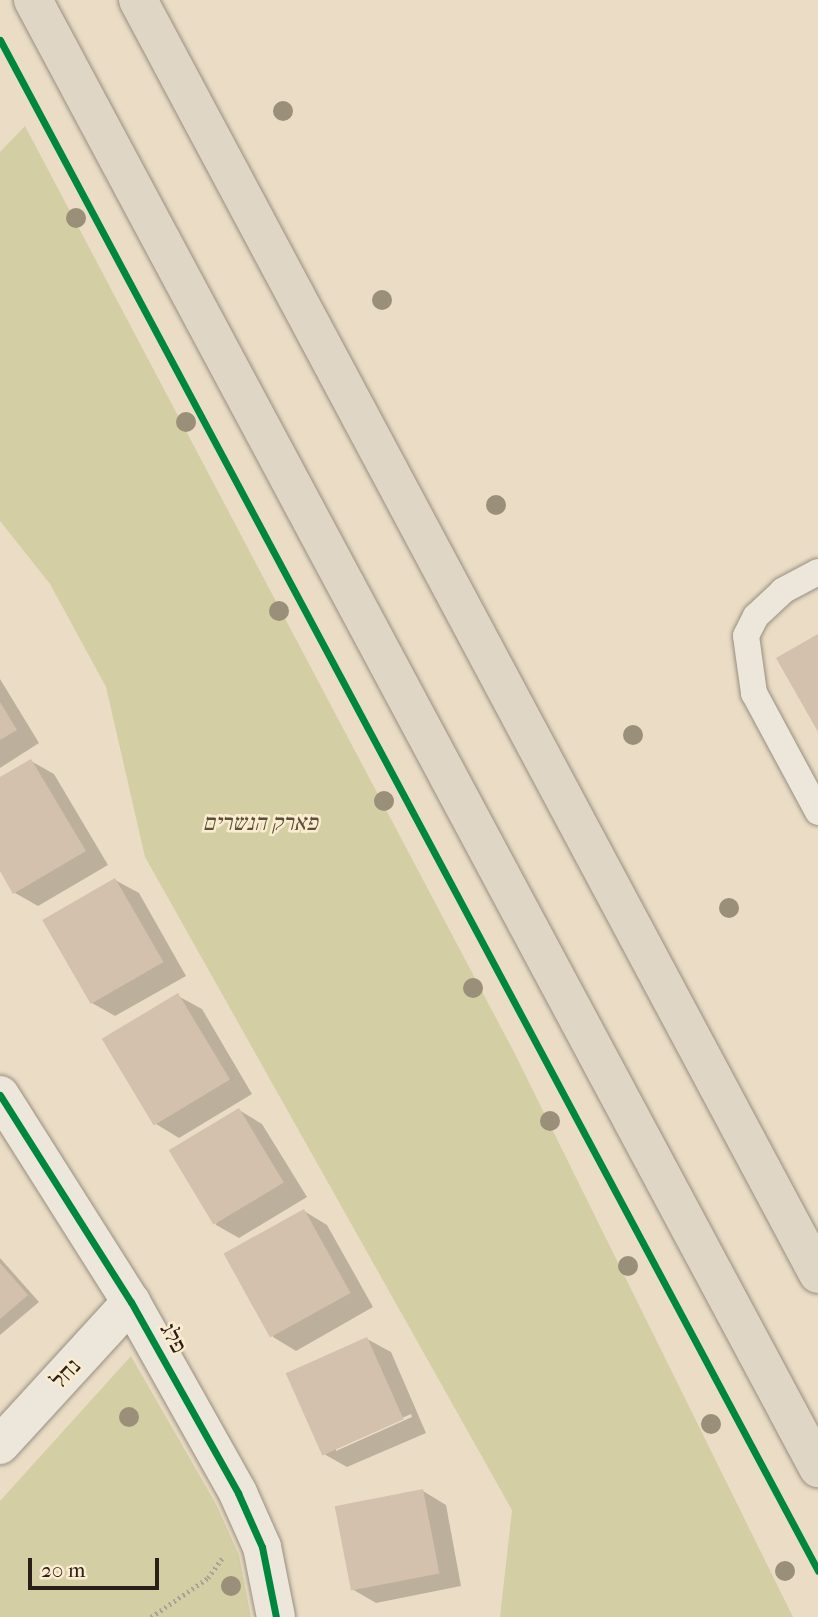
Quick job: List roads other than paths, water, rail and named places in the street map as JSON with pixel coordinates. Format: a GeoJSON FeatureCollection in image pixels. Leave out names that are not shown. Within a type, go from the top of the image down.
{"type":"FeatureCollection","features":[{"type":"Feature","properties":{"kind":"highway"},"geometry":{"type":"LineString","coordinates":[[33,0],[818,1468]]}},
{"type":"Feature","properties":{"kind":"highway"},"geometry":{"type":"LineString","coordinates":[[138,0],[818,1274]]}},
{"type":"Feature","properties":{"kind":"street","name":"פלג"},"geometry":{"type":"LineString","coordinates":[[3,1106],[131,1302],[250,1518],[276,1617]]}},
{"type":"Feature","properties":{"kind":"street","name":"נחל"},"geometry":{"type":"LineString","coordinates":[[0,1445],[131,1302]]}},
{"type":"Feature","properties":{"kind":"lane"},"geometry":{"type":"LineString","coordinates":[[818,572],[783,591],[756,616],[746,636],[754,693],[818,812]]}},
{"type":"Feature","properties":{"kind":"park label","name":"פארק הנשרים"},"geometry":{"type":"Point","coordinates":[260,823]}}]}
